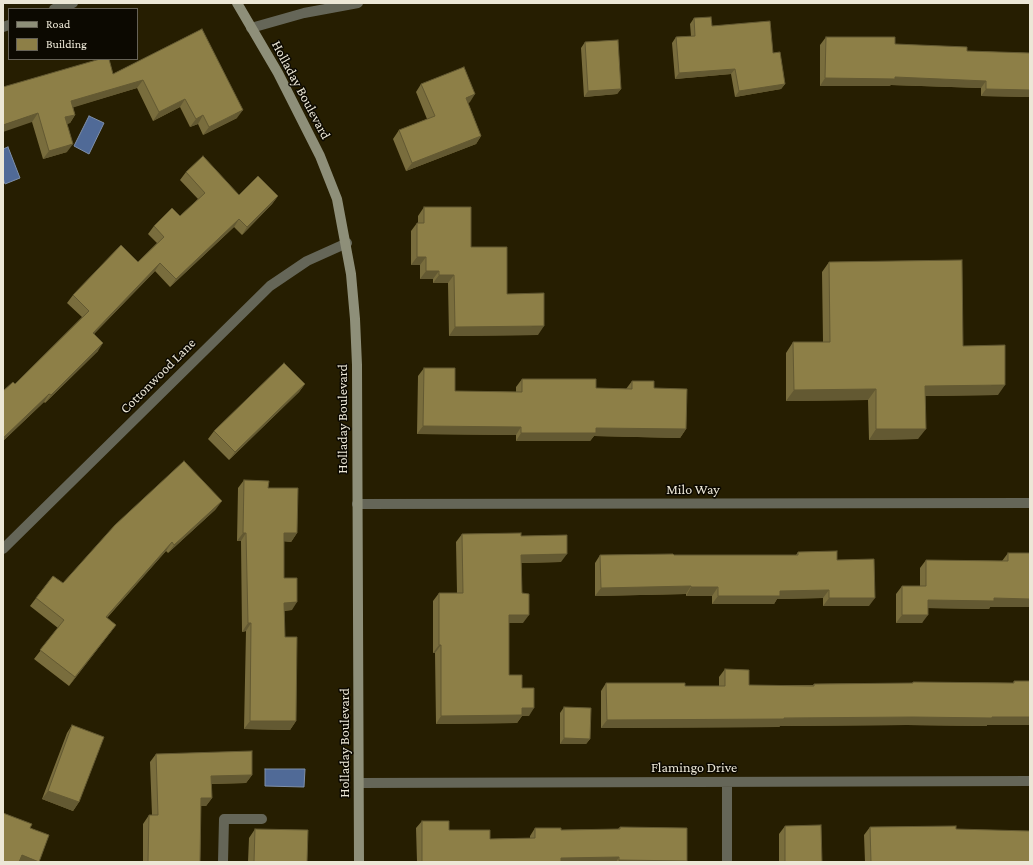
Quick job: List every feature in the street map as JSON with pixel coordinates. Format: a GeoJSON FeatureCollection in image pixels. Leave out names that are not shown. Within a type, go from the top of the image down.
{"type":"FeatureCollection","features":[{"type":"Feature","properties":{"kind":"main road","name":"Holladay Boulevard"},"geometry":{"type":"LineString","coordinates":[[237,3],[278,73],[320,156],[337,200],[347,243],[355,319],[357,365],[359,862]]}},
{"type":"Feature","properties":{"kind":"street"},"geometry":{"type":"LineString","coordinates":[[57,8],[73,3]]}},
{"type":"Feature","properties":{"kind":"street"},"geometry":{"type":"LineString","coordinates":[[251,28],[304,13],[358,3]]}},
{"type":"Feature","properties":{"kind":"street","name":"Cottonwood Lane"},"geometry":{"type":"LineString","coordinates":[[3,549],[270,286],[307,261],[347,243]]}},
{"type":"Feature","properties":{"kind":"street","name":"Milo Way"},"geometry":{"type":"LineString","coordinates":[[357,504],[1030,503]]}},
{"type":"Feature","properties":{"kind":"street","name":"Flamingo Drive"},"geometry":{"type":"LineString","coordinates":[[359,783],[1030,781]]}},
{"type":"Feature","properties":{"kind":"street"},"geometry":{"type":"LineString","coordinates":[[727,782],[727,862]]}},
{"type":"Feature","properties":{"kind":"street"},"geometry":{"type":"LineString","coordinates":[[223,862],[224,820],[262,819]]}},
{"type":"Feature","properties":{"kind":"water"},"geometry":{"type":"Polygon","coordinates":[[[89,116],[104,123],[89,154],[74,146],[89,116]]]}},
{"type":"Feature","properties":{"kind":"water"},"geometry":{"type":"Polygon","coordinates":[[[8,147],[20,178],[5,184],[3,178],[3,149],[8,147]]]}},
{"type":"Feature","properties":{"kind":"water"},"geometry":{"type":"Polygon","coordinates":[[[265,769],[305,769],[304,787],[265,786],[265,769]]]}},
{"type":"Feature","properties":{"kind":"building"},"geometry":{"type":"Polygon","coordinates":[[[711,17],[712,26],[770,21],[773,53],[780,52],[785,84],[739,91],[735,69],[679,73],[676,37],[695,36],[694,18],[711,17]]]}},
{"type":"Feature","properties":{"kind":"building"},"geometry":{"type":"Polygon","coordinates":[[[202,29],[243,110],[209,127],[203,115],[196,119],[185,99],[159,112],[143,80],[71,101],[75,115],[65,117],[73,144],[49,151],[38,113],[3,125],[3,87],[97,60],[109,60],[113,74],[202,29]]]}},
{"type":"Feature","properties":{"kind":"building"},"geometry":{"type":"Polygon","coordinates":[[[826,37],[895,37],[895,44],[967,47],[967,51],[1030,53],[1030,90],[986,89],[986,81],[895,77],[895,79],[825,78],[826,37]]]}},
{"type":"Feature","properties":{"kind":"building"},"geometry":{"type":"Polygon","coordinates":[[[618,40],[621,89],[588,91],[585,42],[618,40]]]}},
{"type":"Feature","properties":{"kind":"building"},"geometry":{"type":"Polygon","coordinates":[[[464,67],[475,94],[466,98],[481,136],[412,163],[399,130],[435,116],[421,84],[464,67]]]}},
{"type":"Feature","properties":{"kind":"building"},"geometry":{"type":"Polygon","coordinates":[[[203,156],[239,195],[258,176],[278,196],[247,227],[239,219],[176,279],[160,263],[93,333],[103,343],[51,395],[49,394],[3,438],[3,391],[13,382],[15,384],[89,311],[73,295],[121,245],[138,262],[164,237],[154,226],[172,208],[180,216],[205,193],[186,172],[203,156]]]}},
{"type":"Feature","properties":{"kind":"building"},"geometry":{"type":"Polygon","coordinates":[[[424,207],[471,207],[471,247],[507,247],[507,294],[544,293],[544,326],[455,327],[454,275],[439,275],[439,271],[426,271],[426,257],[417,257],[417,223],[424,223],[424,207]]]}},
{"type":"Feature","properties":{"kind":"building"},"geometry":{"type":"Polygon","coordinates":[[[962,260],[963,346],[1005,345],[1005,385],[925,386],[926,429],[876,429],[876,389],[794,390],[793,342],[830,342],[829,262],[962,260]]]}},
{"type":"Feature","properties":{"kind":"building"},"geometry":{"type":"Polygon","coordinates":[[[284,363],[305,384],[235,452],[214,431],[284,363]]]}},
{"type":"Feature","properties":{"kind":"building"},"geometry":{"type":"Polygon","coordinates":[[[424,368],[455,368],[455,391],[522,392],[522,379],[596,379],[596,388],[632,389],[632,381],[654,381],[654,388],[687,389],[686,429],[596,428],[596,433],[521,433],[521,427],[423,426],[424,368]]]}},
{"type":"Feature","properties":{"kind":"building"},"geometry":{"type":"Polygon","coordinates":[[[184,461],[222,501],[174,545],[172,542],[106,617],[116,625],[75,677],[40,650],[64,620],[36,598],[53,576],[63,583],[115,525],[184,461]]]}},
{"type":"Feature","properties":{"kind":"building"},"geometry":{"type":"Polygon","coordinates":[[[244,480],[269,481],[268,488],[298,488],[297,533],[284,533],[284,578],[297,578],[297,602],[284,603],[285,637],[297,637],[296,721],[250,721],[251,623],[248,623],[246,533],[243,533],[244,480]]]}},
{"type":"Feature","properties":{"kind":"building"},"geometry":{"type":"Polygon","coordinates":[[[521,533],[521,536],[567,535],[567,554],[521,555],[522,593],[529,594],[529,615],[509,615],[509,675],[522,675],[522,688],[534,688],[534,708],[522,708],[522,715],[441,716],[439,593],[463,593],[462,534],[521,533]]]}},
{"type":"Feature","properties":{"kind":"building"},"geometry":{"type":"Polygon","coordinates":[[[837,551],[837,560],[874,559],[875,598],[829,598],[829,590],[780,591],[780,596],[718,596],[718,587],[691,586],[601,588],[600,555],[798,555],[798,552],[837,551]]]}},
{"type":"Feature","properties":{"kind":"building"},"geometry":{"type":"Polygon","coordinates":[[[1008,553],[1030,553],[1030,599],[994,598],[994,601],[928,600],[928,615],[902,615],[902,586],[926,586],[926,560],[1008,561],[1008,553]]]}},
{"type":"Feature","properties":{"kind":"building"},"geometry":{"type":"Polygon","coordinates":[[[725,669],[749,670],[749,685],[814,686],[814,684],[913,682],[1014,683],[1014,681],[1030,681],[1030,717],[607,720],[606,683],[685,683],[685,686],[725,686],[725,669]]]}},
{"type":"Feature","properties":{"kind":"building"},"geometry":{"type":"Polygon","coordinates":[[[564,707],[591,708],[590,739],[564,738],[564,707]]]}},
{"type":"Feature","properties":{"kind":"building"},"geometry":{"type":"Polygon","coordinates":[[[72,725],[104,737],[79,802],[48,791],[72,725]]]}},
{"type":"Feature","properties":{"kind":"building"},"geometry":{"type":"Polygon","coordinates":[[[252,751],[252,775],[211,776],[212,798],[201,798],[200,862],[148,862],[149,815],[158,815],[156,754],[252,751]]]}},
{"type":"Feature","properties":{"kind":"building"},"geometry":{"type":"Polygon","coordinates":[[[3,813],[32,824],[30,828],[49,835],[39,862],[22,855],[19,862],[3,862],[3,813]]]}},
{"type":"Feature","properties":{"kind":"building"},"geometry":{"type":"Polygon","coordinates":[[[422,821],[449,821],[449,830],[490,830],[490,839],[535,838],[535,828],[561,828],[561,830],[620,829],[620,827],[687,828],[687,861],[619,860],[619,857],[561,858],[561,862],[422,862],[422,821]]]}},
{"type":"Feature","properties":{"kind":"building"},"geometry":{"type":"Polygon","coordinates":[[[821,825],[822,862],[785,862],[785,826],[821,825]]]}},
{"type":"Feature","properties":{"kind":"building"},"geometry":{"type":"Polygon","coordinates":[[[956,826],[956,829],[1030,831],[1030,862],[871,862],[870,827],[956,826]]]}},
{"type":"Feature","properties":{"kind":"building"},"geometry":{"type":"Polygon","coordinates":[[[255,829],[308,830],[307,862],[254,862],[255,829]]]}}]}
